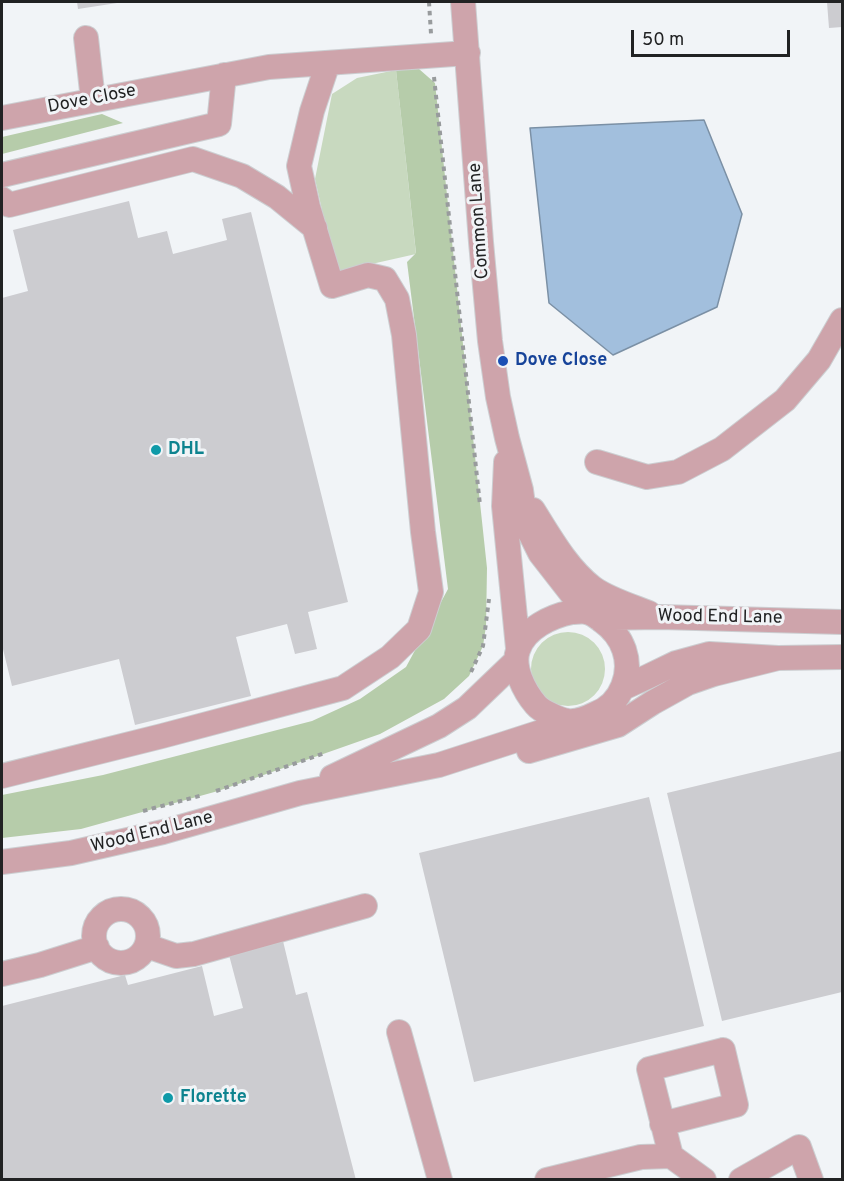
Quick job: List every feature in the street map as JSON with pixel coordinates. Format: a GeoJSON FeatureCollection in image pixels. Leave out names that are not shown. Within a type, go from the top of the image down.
{"type":"FeatureCollection","features":[{"type":"Feature","properties":{"kind":"street","name":"Common Lane"},"geometry":{"type":"LineString","coordinates":[[463,2],[480,242],[498,397],[529,531],[540,553],[592,615]]}},
{"type":"Feature","properties":{"kind":"street"},"geometry":{"type":"LineString","coordinates":[[86,38],[93,100]]}},
{"type":"Feature","properties":{"kind":"street","name":"Dove Close"},"geometry":{"type":"LineString","coordinates":[[2,118],[269,66],[468,53]]}},
{"type":"Feature","properties":{"kind":"street"},"geometry":{"type":"LineString","coordinates":[[2,776],[343,688],[390,657],[419,629],[431,592],[404,335],[397,298],[386,279],[368,275],[332,286],[299,166],[312,111],[328,63]]}},
{"type":"Feature","properties":{"kind":"street"},"geometry":{"type":"LineString","coordinates":[[2,175],[219,124],[224,75]]}},
{"type":"Feature","properties":{"kind":"street"},"geometry":{"type":"LineString","coordinates":[[2,199],[9,205],[193,159],[242,176],[277,197],[315,228]]}},
{"type":"Feature","properties":{"kind":"street"},"geometry":{"type":"LineString","coordinates":[[597,462],[647,477],[678,472],[722,449],[785,400],[819,360],[843,320]]}},
{"type":"Feature","properties":{"kind":"street","name":"Common Lane"},"geometry":{"type":"LineString","coordinates":[[507,438],[504,506],[517,655]]}},
{"type":"Feature","properties":{"kind":"street"},"geometry":{"type":"LineString","coordinates":[[521,490],[576,573],[594,589],[623,603],[660,616]]}},
{"type":"Feature","properties":{"kind":"street"},"geometry":{"type":"LineString","coordinates":[[573,612],[592,615],[611,628],[625,650],[626,678],[616,700],[601,712],[581,720],[569,721],[537,706],[528,695],[520,678],[517,655],[528,634],[545,621],[557,615],[573,612]]}},
{"type":"Feature","properties":{"kind":"street","name":"Wood End Lane"},"geometry":{"type":"LineString","coordinates":[[592,615],[843,622]]}},
{"type":"Feature","properties":{"kind":"street","name":"Wood End Lane"},"geometry":{"type":"LineString","coordinates":[[623,687],[676,663],[709,654],[778,658],[843,657]]}},
{"type":"Feature","properties":{"kind":"street","name":"Wood End Lane"},"geometry":{"type":"LineString","coordinates":[[300,793],[439,726],[466,708],[517,655]]}},
{"type":"Feature","properties":{"kind":"street"},"geometry":{"type":"LineString","coordinates":[[439,765],[489,763],[597,731],[618,724],[688,683],[778,658]]}},
{"type":"Feature","properties":{"kind":"street","name":"Wood End Lane"},"geometry":{"type":"LineString","coordinates":[[2,862],[71,853],[140,837],[300,793],[439,765],[569,721]]}},
{"type":"Feature","properties":{"kind":"street"},"geometry":{"type":"LineString","coordinates":[[147,946],[176,956],[194,954],[365,906]]}},
{"type":"Feature","properties":{"kind":"street"},"geometry":{"type":"LineString","coordinates":[[121,909],[129,910],[143,920],[147,928],[147,946],[135,959],[127,963],[118,963],[102,955],[94,939],[95,930],[104,915],[121,909]]}},
{"type":"Feature","properties":{"kind":"street"},"geometry":{"type":"LineString","coordinates":[[2,974],[97,947]]}},
{"type":"Feature","properties":{"kind":"street"},"geometry":{"type":"LineString","coordinates":[[399,1032],[440,1179]]}},
{"type":"Feature","properties":{"kind":"street"},"geometry":{"type":"LineString","coordinates":[[662,1124],[671,1156]]}},
{"type":"Feature","properties":{"kind":"street"},"geometry":{"type":"LineString","coordinates":[[741,1179],[799,1147],[812,1179]]}},
{"type":"Feature","properties":{"kind":"street"},"geometry":{"type":"LineString","coordinates":[[547,1179],[641,1157],[671,1156],[704,1179]]}},
{"type":"Feature","properties":{"kind":"path"},"geometry":{"type":"LineString","coordinates":[[429,2],[432,55],[480,509]]}},
{"type":"Feature","properties":{"kind":"path"},"geometry":{"type":"LineString","coordinates":[[469,676],[483,646],[489,595]]}},
{"type":"Feature","properties":{"kind":"path"},"geometry":{"type":"LineString","coordinates":[[138,813],[218,791],[326,753]]}},
{"type":"Feature","properties":{"kind":"green space"},"geometry":{"type":"Polygon","coordinates":[[[419,69],[435,83],[487,568],[486,626],[483,646],[469,676],[444,699],[380,734],[218,791],[81,829],[2,838],[2,795],[103,775],[312,721],[360,699],[406,667],[448,589],[407,262],[416,253],[396,70],[419,69]]]}},
{"type":"Feature","properties":{"kind":"green space"},"geometry":{"type":"Polygon","coordinates":[[[396,70],[416,254],[336,272],[315,179],[332,94],[357,78],[396,70]]]}},
{"type":"Feature","properties":{"kind":"green space"},"geometry":{"type":"Polygon","coordinates":[[[102,114],[123,123],[2,154],[2,137],[102,114]]]}},
{"type":"Feature","properties":{"kind":"green space"},"geometry":{"type":"Polygon","coordinates":[[[575,632],[595,642],[603,655],[605,669],[603,683],[595,696],[582,704],[561,706],[541,696],[533,683],[531,662],[541,642],[554,634],[575,632]]]}},
{"type":"Feature","properties":{"kind":"water"},"geometry":{"type":"Polygon","coordinates":[[[704,120],[742,214],[717,307],[613,355],[549,303],[530,128],[704,120]]]}},
{"type":"Feature","properties":{"kind":"building"},"geometry":{"type":"Polygon","coordinates":[[[77,2],[117,2],[117,3],[78,9],[77,2]]]}},
{"type":"Feature","properties":{"kind":"building"},"geometry":{"type":"Polygon","coordinates":[[[827,2],[842,2],[842,27],[829,28],[827,2]]]}},
{"type":"Feature","properties":{"kind":"building","name":"DHL"},"geometry":{"type":"Polygon","coordinates":[[[129,201],[138,238],[167,231],[173,254],[227,240],[222,219],[251,212],[348,602],[308,612],[317,649],[295,654],[287,624],[236,637],[251,696],[135,725],[119,659],[12,686],[2,645],[2,298],[28,291],[13,230],[129,201]]]}},
{"type":"Feature","properties":{"kind":"building"},"geometry":{"type":"Polygon","coordinates":[[[842,751],[842,992],[722,1021],[667,793],[842,751]]]}},
{"type":"Feature","properties":{"kind":"building"},"geometry":{"type":"Polygon","coordinates":[[[649,797],[704,1026],[474,1082],[419,853],[649,797]]]}},
{"type":"Feature","properties":{"kind":"building","name":"Florette"},"geometry":{"type":"Polygon","coordinates":[[[283,941],[296,995],[307,992],[356,1180],[2,1180],[2,1006],[125,975],[128,985],[202,966],[214,1016],[243,1008],[229,955],[283,941]]]}},
{"type":"Feature","properties":{"kind":"place","name":"Dove Close"},"geometry":{"type":"Point","coordinates":[503,361]}},
{"type":"Feature","properties":{"kind":"place","name":"DHL"},"geometry":{"type":"Point","coordinates":[156,450]}},
{"type":"Feature","properties":{"kind":"place","name":"Florette"},"geometry":{"type":"Point","coordinates":[168,1098]}}]}
